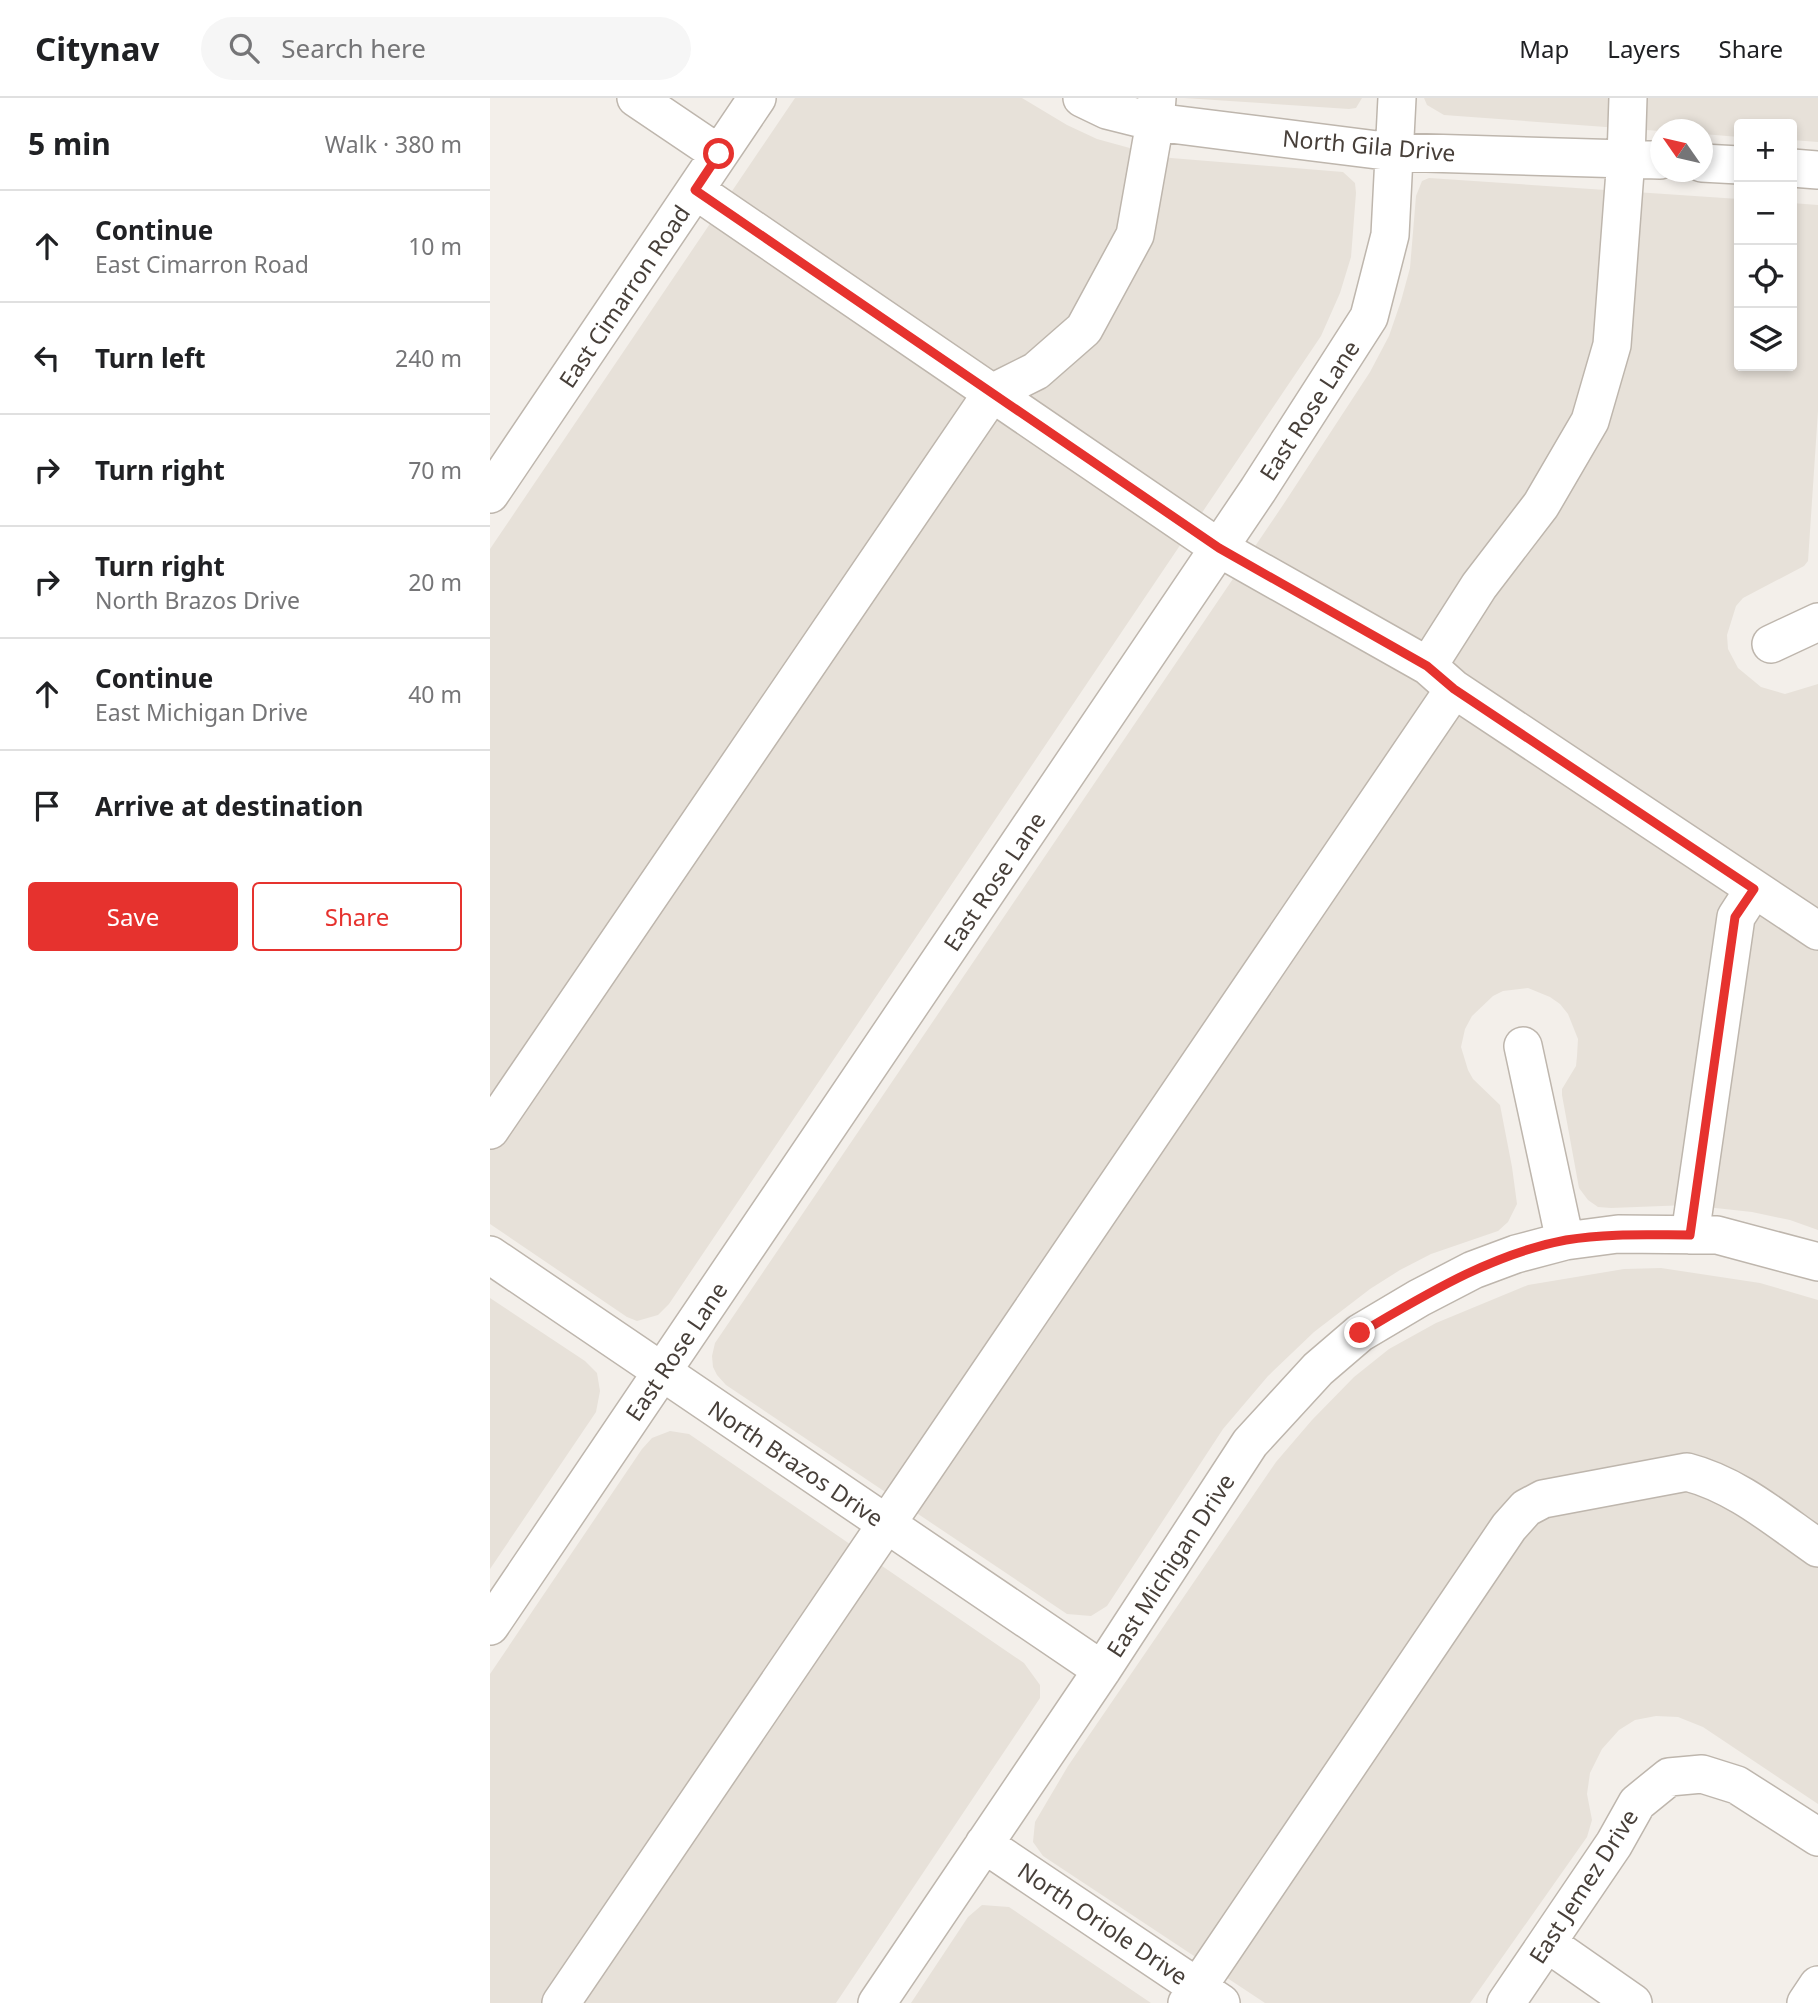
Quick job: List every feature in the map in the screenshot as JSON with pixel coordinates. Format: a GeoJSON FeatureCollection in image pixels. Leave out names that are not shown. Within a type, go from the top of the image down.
{"type":"FeatureCollection","features":[{"type":"Feature","properties":{"kind":"street"},"geometry":{"type":"LineString","coordinates":[[635,98],[719,154]]}},
{"type":"Feature","properties":{"kind":"street","name":"East Cimarron Road"},"geometry":{"type":"LineString","coordinates":[[490,494],[757,98]]}},
{"type":"Feature","properties":{"kind":"street","name":"North Gila Drive"},"geometry":{"type":"LineString","coordinates":[[1082,98],[1107,110],[1156,110],[1393,152],[1643,159]]}},
{"type":"Feature","properties":{"kind":"street","name":"East Rose Lane"},"geometry":{"type":"LineString","coordinates":[[490,1626],[1219,548],[1369,317],[1390,235],[1397,98]]}},
{"type":"Feature","properties":{"kind":"street"},"geometry":{"type":"LineString","coordinates":[[561,2003],[887,1525],[1441,678],[1479,586],[1541,505],[1590,421],[1612,345],[1643,159],[1628,98]]}},
{"type":"Feature","properties":{"kind":"street"},"geometry":{"type":"LineString","coordinates":[[490,1130],[992,393],[1036,371],[1084,329],[1135,235],[1156,110]]}},
{"type":"Feature","properties":{"kind":"street"},"geometry":{"type":"LineString","coordinates":[[1713,164],[1734,165]]}},
{"type":"Feature","properties":{"kind":"street"},"geometry":{"type":"LineString","coordinates":[[1797,168],[1818,170]]}},
{"type":"Feature","properties":{"kind":"street"},"geometry":{"type":"LineString","coordinates":[[695,190],[1219,548],[1441,678],[1818,931]]}},
{"type":"Feature","properties":{"kind":"street"},"geometry":{"type":"LineString","coordinates":[[1771,644],[1818,622]]}},
{"type":"Feature","properties":{"kind":"street"},"geometry":{"type":"LineString","coordinates":[[1690,1235],[1735,917],[1754,889]]}},
{"type":"Feature","properties":{"kind":"street"},"geometry":{"type":"LineString","coordinates":[[1523,1046],[1565,1241],[1618,1234],[1717,1235],[1818,1262]]}},
{"type":"Feature","properties":{"kind":"street","name":"East Michigan Drive"},"geometry":{"type":"LineString","coordinates":[[877,2003],[1102,1670],[1250,1443],[1318,1369],[1360,1333],[1473,1270],[1516,1254],[1565,1241]]}},
{"type":"Feature","properties":{"kind":"street","name":"North Brazos Drive"},"geometry":{"type":"LineString","coordinates":[[490,1255],[1102,1670]]}},
{"type":"Feature","properties":{"kind":"street"},"geometry":{"type":"LineString","coordinates":[[1202,1998],[1509,1527],[1526,1508],[1543,1499],[1687,1472],[1707,1477],[1735,1490],[1818,1548]]}},
{"type":"Feature","properties":{"kind":"street","name":"East Jemez Drive"},"geometry":{"type":"LineString","coordinates":[[1506,2003],[1614,1844],[1637,1803],[1668,1777],[1702,1774],[1737,1784],[1818,1837]]}},
{"type":"Feature","properties":{"kind":"street","name":"North Oriole Drive"},"geometry":{"type":"LineString","coordinates":[[984,1844],[1202,1998]]}},
{"type":"Feature","properties":{"kind":"street"},"geometry":{"type":"LineString","coordinates":[[1547,1943],[1633,2003]]}},
{"type":"Feature","properties":{"kind":"street"},"geometry":{"type":"LineString","coordinates":[[1806,2003],[1818,1985]]}},
{"type":"Feature","properties":{"kind":"shaded area"},"geometry":{"type":"Polygon","coordinates":[[[795,98],[1022,98],[1067,125],[1097,139],[1171,158],[1343,172],[1355,183],[1356,193],[1351,257],[1340,293],[1321,336],[669,1304],[658,1315],[637,1321],[627,1317],[490,1224],[490,549],[795,98]]]}},
{"type":"Feature","properties":{"kind":"shaded area"},"geometry":{"type":"Polygon","coordinates":[[[1184,98],[1362,98],[1356,108],[1349,109],[1184,98]]]}},
{"type":"Feature","properties":{"kind":"shaded area"},"geometry":{"type":"Polygon","coordinates":[[[1424,98],[1818,98],[1818,142],[1797,140],[1797,119],[1734,119],[1734,137],[1713,135],[1713,119],[1650,119],[1650,130],[1444,115],[1427,105],[1424,98]]]}},
{"type":"Feature","properties":{"kind":"shaded area"},"geometry":{"type":"Polygon","coordinates":[[[1429,178],[1734,199],[1734,371],[1797,371],[1797,203],[1818,205],[1818,411],[1808,561],[1804,566],[1743,598],[1736,606],[1727,635],[1728,649],[1738,668],[1761,687],[1785,694],[1818,684],[1818,1230],[1790,1220],[1752,1212],[1688,1205],[1611,1208],[1598,1207],[1588,1200],[1579,1188],[1562,1095],[1562,1089],[1576,1066],[1577,1056],[1578,1039],[1568,1014],[1550,997],[1528,988],[1503,991],[1493,996],[1472,1016],[1465,1029],[1461,1047],[1473,1079],[1500,1105],[1517,1204],[1508,1222],[1498,1231],[1431,1254],[1400,1270],[1370,1289],[1314,1332],[1268,1376],[1223,1429],[1107,1606],[1091,1616],[1067,1614],[726,1385],[713,1367],[715,1343],[1283,505],[1370,372],[1389,336],[1410,268],[1416,196],[1422,181],[1429,178]]]}},
{"type":"Feature","properties":{"kind":"shaded area"},"geometry":{"type":"Polygon","coordinates":[[[1661,1268],[1760,1283],[1818,1300],[1818,1804],[1703,1727],[1678,1717],[1656,1716],[1635,1720],[1619,1730],[1602,1749],[1590,1773],[1587,1794],[1592,1820],[1587,1837],[1470,2003],[1265,2003],[1043,1856],[1033,1842],[1035,1822],[1068,1766],[1276,1462],[1354,1377],[1389,1349],[1436,1323],[1528,1285],[1624,1269],[1661,1268]]]}},
{"type":"Feature","properties":{"kind":"shaded area"},"geometry":{"type":"Polygon","coordinates":[[[490,1298],[585,1361],[597,1373],[600,1391],[596,1412],[490,1569],[490,1298]]]}},
{"type":"Feature","properties":{"kind":"shaded area"},"geometry":{"type":"Polygon","coordinates":[[[670,1431],[689,1434],[1024,1663],[1040,1685],[1040,1698],[836,2003],[490,2003],[490,1674],[642,1449],[652,1438],[670,1431]]]}},
{"type":"Feature","properties":{"kind":"shaded area"},"geometry":{"type":"Polygon","coordinates":[[[982,1905],[1009,1907],[1151,2003],[911,2003],[968,1917],[982,1905]]]}},
{"type":"Feature","properties":{"kind":"route"},"geometry":{"type":"LineString","coordinates":[[719,154],[695,190],[1219,548],[1427,666],[1454,689],[1754,889],[1735,917],[1690,1235],[1618,1234],[1565,1241],[1516,1254],[1473,1270],[1360,1333]]}}]}
